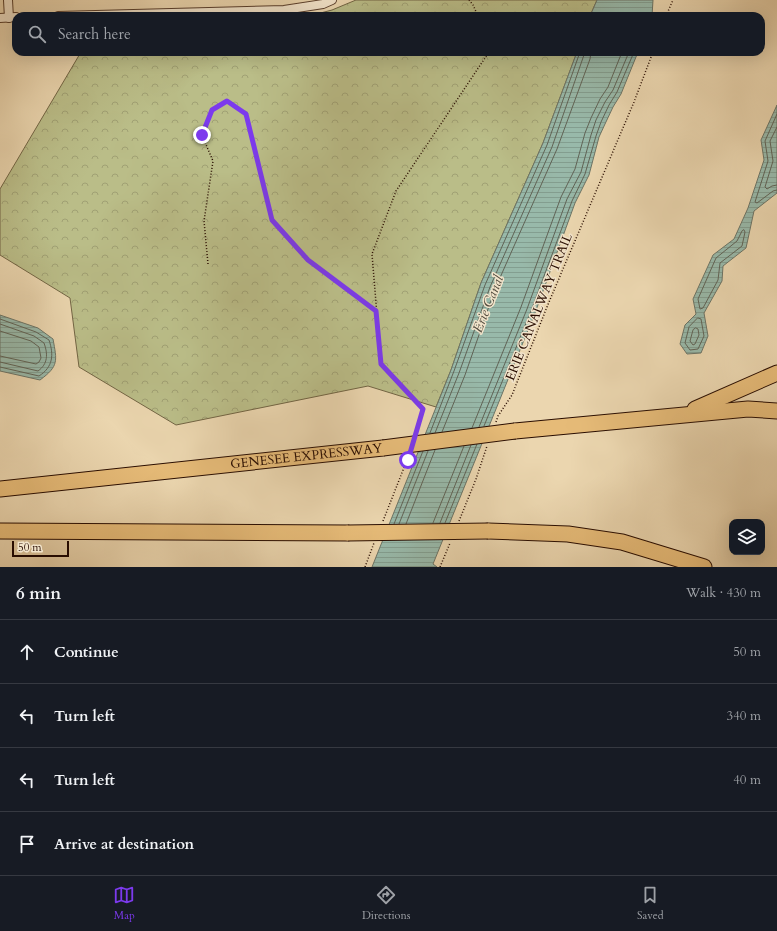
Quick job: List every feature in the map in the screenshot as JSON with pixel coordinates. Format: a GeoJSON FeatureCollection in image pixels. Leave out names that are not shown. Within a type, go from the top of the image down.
{"type":"FeatureCollection","features":[{"type":"Feature","properties":{"kind":"highway"},"geometry":{"type":"LineString","coordinates":[[683,415],[777,372]]}},
{"type":"Feature","properties":{"kind":"highway","name":"GENESEE EXPRESSWAY"},"geometry":{"type":"LineString","coordinates":[[0,489],[383,448],[515,431],[748,409],[777,411]]}},
{"type":"Feature","properties":{"kind":"highway"},"geometry":{"type":"LineString","coordinates":[[0,531],[488,531],[568,534],[622,542],[704,567]]}},
{"type":"Feature","properties":{"kind":"highway"},"geometry":{"type":"LineString","coordinates":[[674,559],[688,567]]}},
{"type":"Feature","properties":{"kind":"street"},"geometry":{"type":"LineString","coordinates":[[8,0],[8,18]]}},
{"type":"Feature","properties":{"kind":"street"},"geometry":{"type":"LineString","coordinates":[[209,12],[284,10],[323,4],[332,0]]}},
{"type":"Feature","properties":{"kind":"path"},"geometry":{"type":"LineString","coordinates":[[469,0],[476,12]]}},
{"type":"Feature","properties":{"kind":"path"},"geometry":{"type":"LineString","coordinates":[[668,12],[673,0]]}},
{"type":"Feature","properties":{"kind":"path"},"geometry":{"type":"LineString","coordinates":[[414,438],[423,409],[381,364],[372,254],[396,190],[486,56]]}},
{"type":"Feature","properties":{"kind":"path","name":"ERIE CANALWAY TRAIL"},"geometry":{"type":"LineString","coordinates":[[495,423],[512,395],[549,302],[634,102],[651,56]]}},
{"type":"Feature","properties":{"kind":"path"},"geometry":{"type":"LineString","coordinates":[[208,264],[204,221],[213,161],[202,135],[212,110],[227,101],[246,114],[272,220],[308,260],[376,311]]}},
{"type":"Feature","properties":{"kind":"path"},"geometry":{"type":"LineString","coordinates":[[458,523],[476,479],[488,444]]}},
{"type":"Feature","properties":{"kind":"path"},"geometry":{"type":"LineString","coordinates":[[382,524],[410,453]]}},
{"type":"Feature","properties":{"kind":"path"},"geometry":{"type":"LineString","coordinates":[[365,567],[376,538]]}},
{"type":"Feature","properties":{"kind":"path"},"geometry":{"type":"LineString","coordinates":[[440,567],[452,538]]}},
{"type":"Feature","properties":{"kind":"green space"},"geometry":{"type":"Polygon","coordinates":[[[356,0],[597,0],[592,12],[324,12],[356,0]]]}},
{"type":"Feature","properties":{"kind":"green space"},"geometry":{"type":"Polygon","coordinates":[[[79,56],[576,56],[543,143],[481,283],[451,370],[436,407],[368,386],[176,425],[79,367],[70,298],[0,255],[0,189],[79,56]]]}},
{"type":"Feature","properties":{"kind":"water"},"geometry":{"type":"Polygon","coordinates":[[[597,0],[653,0],[652,12],[592,12],[597,0]]]}},
{"type":"Feature","properties":{"kind":"water","name":"Erie Canal"},"geometry":{"type":"Polygon","coordinates":[[[576,56],[636,56],[621,94],[613,107],[599,137],[589,175],[575,203],[535,313],[433,564],[437,567],[372,567],[451,370],[481,283],[543,143],[576,56]]]}},
{"type":"Feature","properties":{"kind":"water"},"geometry":{"type":"Polygon","coordinates":[[[777,105],[777,193],[754,211],[746,248],[723,266],[722,281],[704,313],[708,336],[701,353],[687,354],[680,344],[685,325],[696,314],[693,299],[713,255],[734,239],[748,208],[764,160],[761,140],[777,105]]]}},
{"type":"Feature","properties":{"kind":"water"},"geometry":{"type":"Polygon","coordinates":[[[0,315],[38,328],[53,339],[56,358],[54,367],[40,380],[0,371],[0,315]]]}},
{"type":"Feature","properties":{"kind":"route"},"geometry":{"type":"LineString","coordinates":[[202,135],[212,110],[227,101],[246,114],[272,220],[308,260],[376,311],[381,364],[423,409],[408,460]]}}]}
